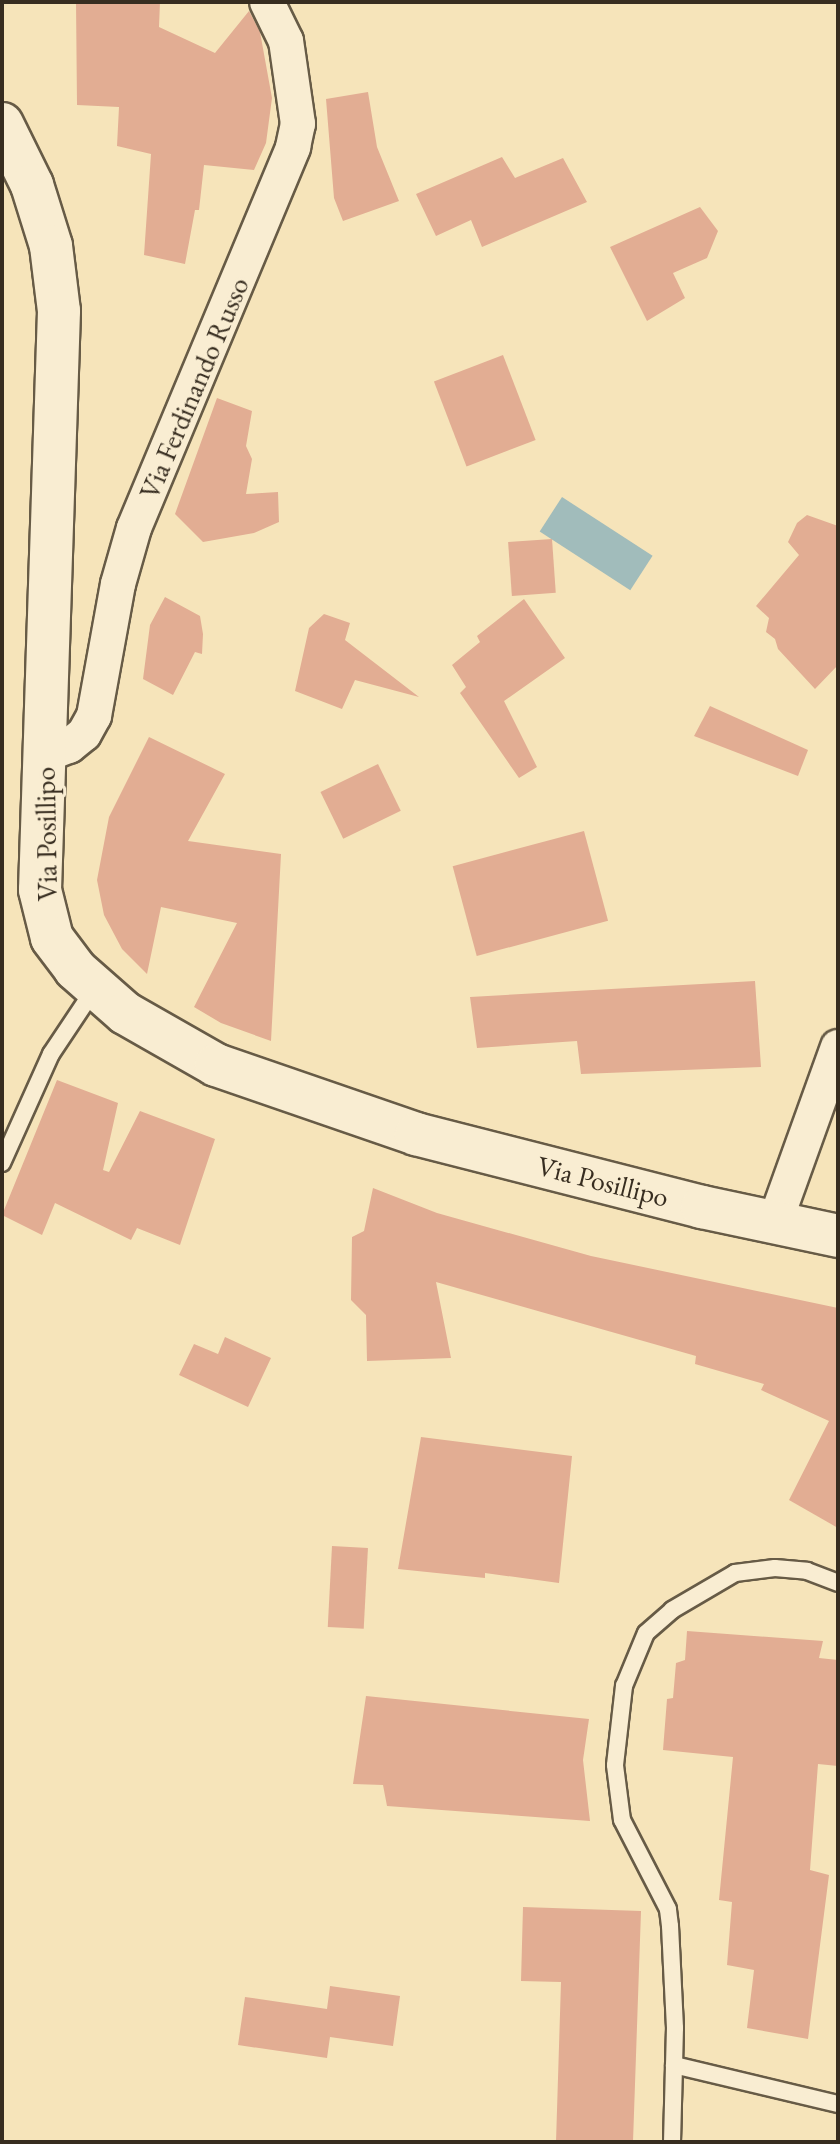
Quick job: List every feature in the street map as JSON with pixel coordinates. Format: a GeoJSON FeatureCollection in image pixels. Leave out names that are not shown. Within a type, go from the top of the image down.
{"type":"FeatureCollection","features":[{"type":"Feature","properties":{"kind":"street","name":"Via Ferdinando Russo"},"geometry":{"type":"LineString","coordinates":[[45,755],[69,746],[84,734],[94,716],[118,584],[134,528],[293,147],[298,124],[286,41],[267,2]]}},
{"type":"Feature","properties":{"kind":"street","name":"Via Posillipo"},"geometry":{"type":"LineString","coordinates":[[2,124],[32,185],[51,246],[59,311],[40,890],[52,938],[96,987],[150,1029],[230,1070],[416,1134],[838,1236]]}},
{"type":"Feature","properties":{"kind":"street"},"geometry":{"type":"LineString","coordinates":[[775,1222],[838,1047]]}},
{"type":"Feature","properties":{"kind":"lane"},"geometry":{"type":"LineString","coordinates":[[2,1163],[51,1054],[96,987]]}},
{"type":"Feature","properties":{"kind":"lane"},"geometry":{"type":"LineString","coordinates":[[672,2142],[674,2065],[668,1909],[630,1842],[618,1796],[615,1765],[624,1686],[634,1654],[646,1633],[672,1610],[735,1573],[775,1568],[807,1571],[838,1583]]}},
{"type":"Feature","properties":{"kind":"lane"},"geometry":{"type":"LineString","coordinates":[[674,2065],[838,2104]]}},
{"type":"Feature","properties":{"kind":"water"},"geometry":{"type":"Polygon","coordinates":[[[562,497],[653,556],[630,590],[540,531],[562,497]]]}},
{"type":"Feature","properties":{"kind":"building"},"geometry":{"type":"Polygon","coordinates":[[[76,2],[160,2],[159,27],[215,53],[249,11],[260,32],[272,98],[266,143],[254,170],[204,165],[199,210],[195,210],[185,264],[144,255],[151,154],[117,146],[119,107],[77,105],[76,2]]]}},
{"type":"Feature","properties":{"kind":"building"},"geometry":{"type":"Polygon","coordinates":[[[368,92],[377,147],[399,201],[343,221],[334,198],[326,99],[368,92]]]}},
{"type":"Feature","properties":{"kind":"building"},"geometry":{"type":"Polygon","coordinates":[[[502,157],[515,178],[563,158],[587,202],[482,247],[471,220],[436,236],[416,194],[502,157]]]}},
{"type":"Feature","properties":{"kind":"building"},"geometry":{"type":"Polygon","coordinates":[[[700,207],[718,231],[707,258],[673,273],[685,298],[647,321],[610,247],[700,207]]]}},
{"type":"Feature","properties":{"kind":"building"},"geometry":{"type":"Polygon","coordinates":[[[503,355],[536,440],[467,466],[434,382],[503,355]]]}},
{"type":"Feature","properties":{"kind":"building"},"geometry":{"type":"Polygon","coordinates":[[[217,398],[252,411],[246,446],[252,459],[246,494],[278,492],[279,522],[254,533],[203,542],[175,514],[217,398]]]}},
{"type":"Feature","properties":{"kind":"building"},"geometry":{"type":"Polygon","coordinates":[[[807,515],[838,526],[838,665],[815,689],[778,649],[775,639],[766,632],[769,618],[756,606],[799,555],[788,542],[797,523],[807,515]]]}},
{"type":"Feature","properties":{"kind":"building"},"geometry":{"type":"Polygon","coordinates":[[[552,539],[556,593],[512,596],[508,542],[552,539]]]}},
{"type":"Feature","properties":{"kind":"building"},"geometry":{"type":"Polygon","coordinates":[[[165,597],[200,616],[203,634],[202,654],[195,652],[173,695],[143,679],[150,625],[165,597]]]}},
{"type":"Feature","properties":{"kind":"building"},"geometry":{"type":"Polygon","coordinates":[[[524,599],[565,658],[504,701],[537,767],[519,778],[460,693],[466,687],[452,665],[480,642],[477,636],[524,599]]]}},
{"type":"Feature","properties":{"kind":"building"},"geometry":{"type":"Polygon","coordinates":[[[324,614],[350,623],[345,640],[419,697],[355,680],[342,709],[295,691],[309,628],[324,614]]]}},
{"type":"Feature","properties":{"kind":"building"},"geometry":{"type":"Polygon","coordinates":[[[710,706],[808,750],[798,776],[694,736],[710,706]]]}},
{"type":"Feature","properties":{"kind":"building"},"geometry":{"type":"Polygon","coordinates":[[[149,737],[225,774],[188,841],[281,854],[271,1041],[221,1023],[194,1007],[237,923],[161,907],[147,974],[122,949],[104,915],[97,880],[109,817],[149,737]]]}},
{"type":"Feature","properties":{"kind":"building"},"geometry":{"type":"Polygon","coordinates":[[[378,764],[401,811],[343,839],[320,792],[378,764]]]}},
{"type":"Feature","properties":{"kind":"building"},"geometry":{"type":"Polygon","coordinates":[[[584,831],[608,921],[477,956],[453,866],[584,831]]]}},
{"type":"Feature","properties":{"kind":"building"},"geometry":{"type":"Polygon","coordinates":[[[755,981],[761,1067],[581,1074],[577,1041],[477,1048],[470,997],[755,981]]]}},
{"type":"Feature","properties":{"kind":"building"},"geometry":{"type":"Polygon","coordinates":[[[57,1080],[118,1103],[103,1170],[109,1172],[140,1111],[215,1139],[180,1245],[137,1228],[131,1240],[55,1203],[42,1235],[2,1215],[57,1080]]]}},
{"type":"Feature","properties":{"kind":"building"},"geometry":{"type":"Polygon","coordinates":[[[373,1188],[437,1213],[591,1256],[838,1308],[838,1528],[789,1500],[829,1421],[761,1390],[764,1384],[695,1364],[696,1356],[436,1282],[451,1358],[367,1361],[366,1315],[351,1300],[352,1237],[364,1231],[373,1188]]]}},
{"type":"Feature","properties":{"kind":"building"},"geometry":{"type":"Polygon","coordinates":[[[225,1337],[271,1358],[248,1407],[179,1375],[194,1344],[218,1354],[225,1337]]]}},
{"type":"Feature","properties":{"kind":"building"},"geometry":{"type":"Polygon","coordinates":[[[421,1437],[572,1456],[559,1583],[485,1573],[485,1578],[398,1569],[421,1437]]]}},
{"type":"Feature","properties":{"kind":"building"},"geometry":{"type":"Polygon","coordinates":[[[332,1546],[368,1548],[364,1629],[328,1627],[332,1546]]]}},
{"type":"Feature","properties":{"kind":"building"},"geometry":{"type":"Polygon","coordinates":[[[687,1631],[823,1641],[819,1658],[838,1660],[838,1766],[818,1764],[810,1870],[829,1875],[808,2039],[747,2028],[754,1970],[727,1965],[732,1902],[719,1900],[733,1757],[663,1750],[667,1699],[673,1698],[676,1663],[685,1660],[687,1631]]]}},
{"type":"Feature","properties":{"kind":"building"},"geometry":{"type":"Polygon","coordinates":[[[366,1696],[589,1719],[583,1760],[590,1821],[387,1806],[383,1785],[353,1784],[366,1696]]]}},
{"type":"Feature","properties":{"kind":"building"},"geometry":{"type":"Polygon","coordinates":[[[523,1907],[641,1911],[633,2142],[556,2142],[561,1982],[521,1981],[523,1907]]]}},
{"type":"Feature","properties":{"kind":"building"},"geometry":{"type":"Polygon","coordinates":[[[330,1986],[400,1996],[393,2046],[330,2037],[327,2058],[238,2045],[245,1997],[327,2009],[330,1986]]]}}]}
